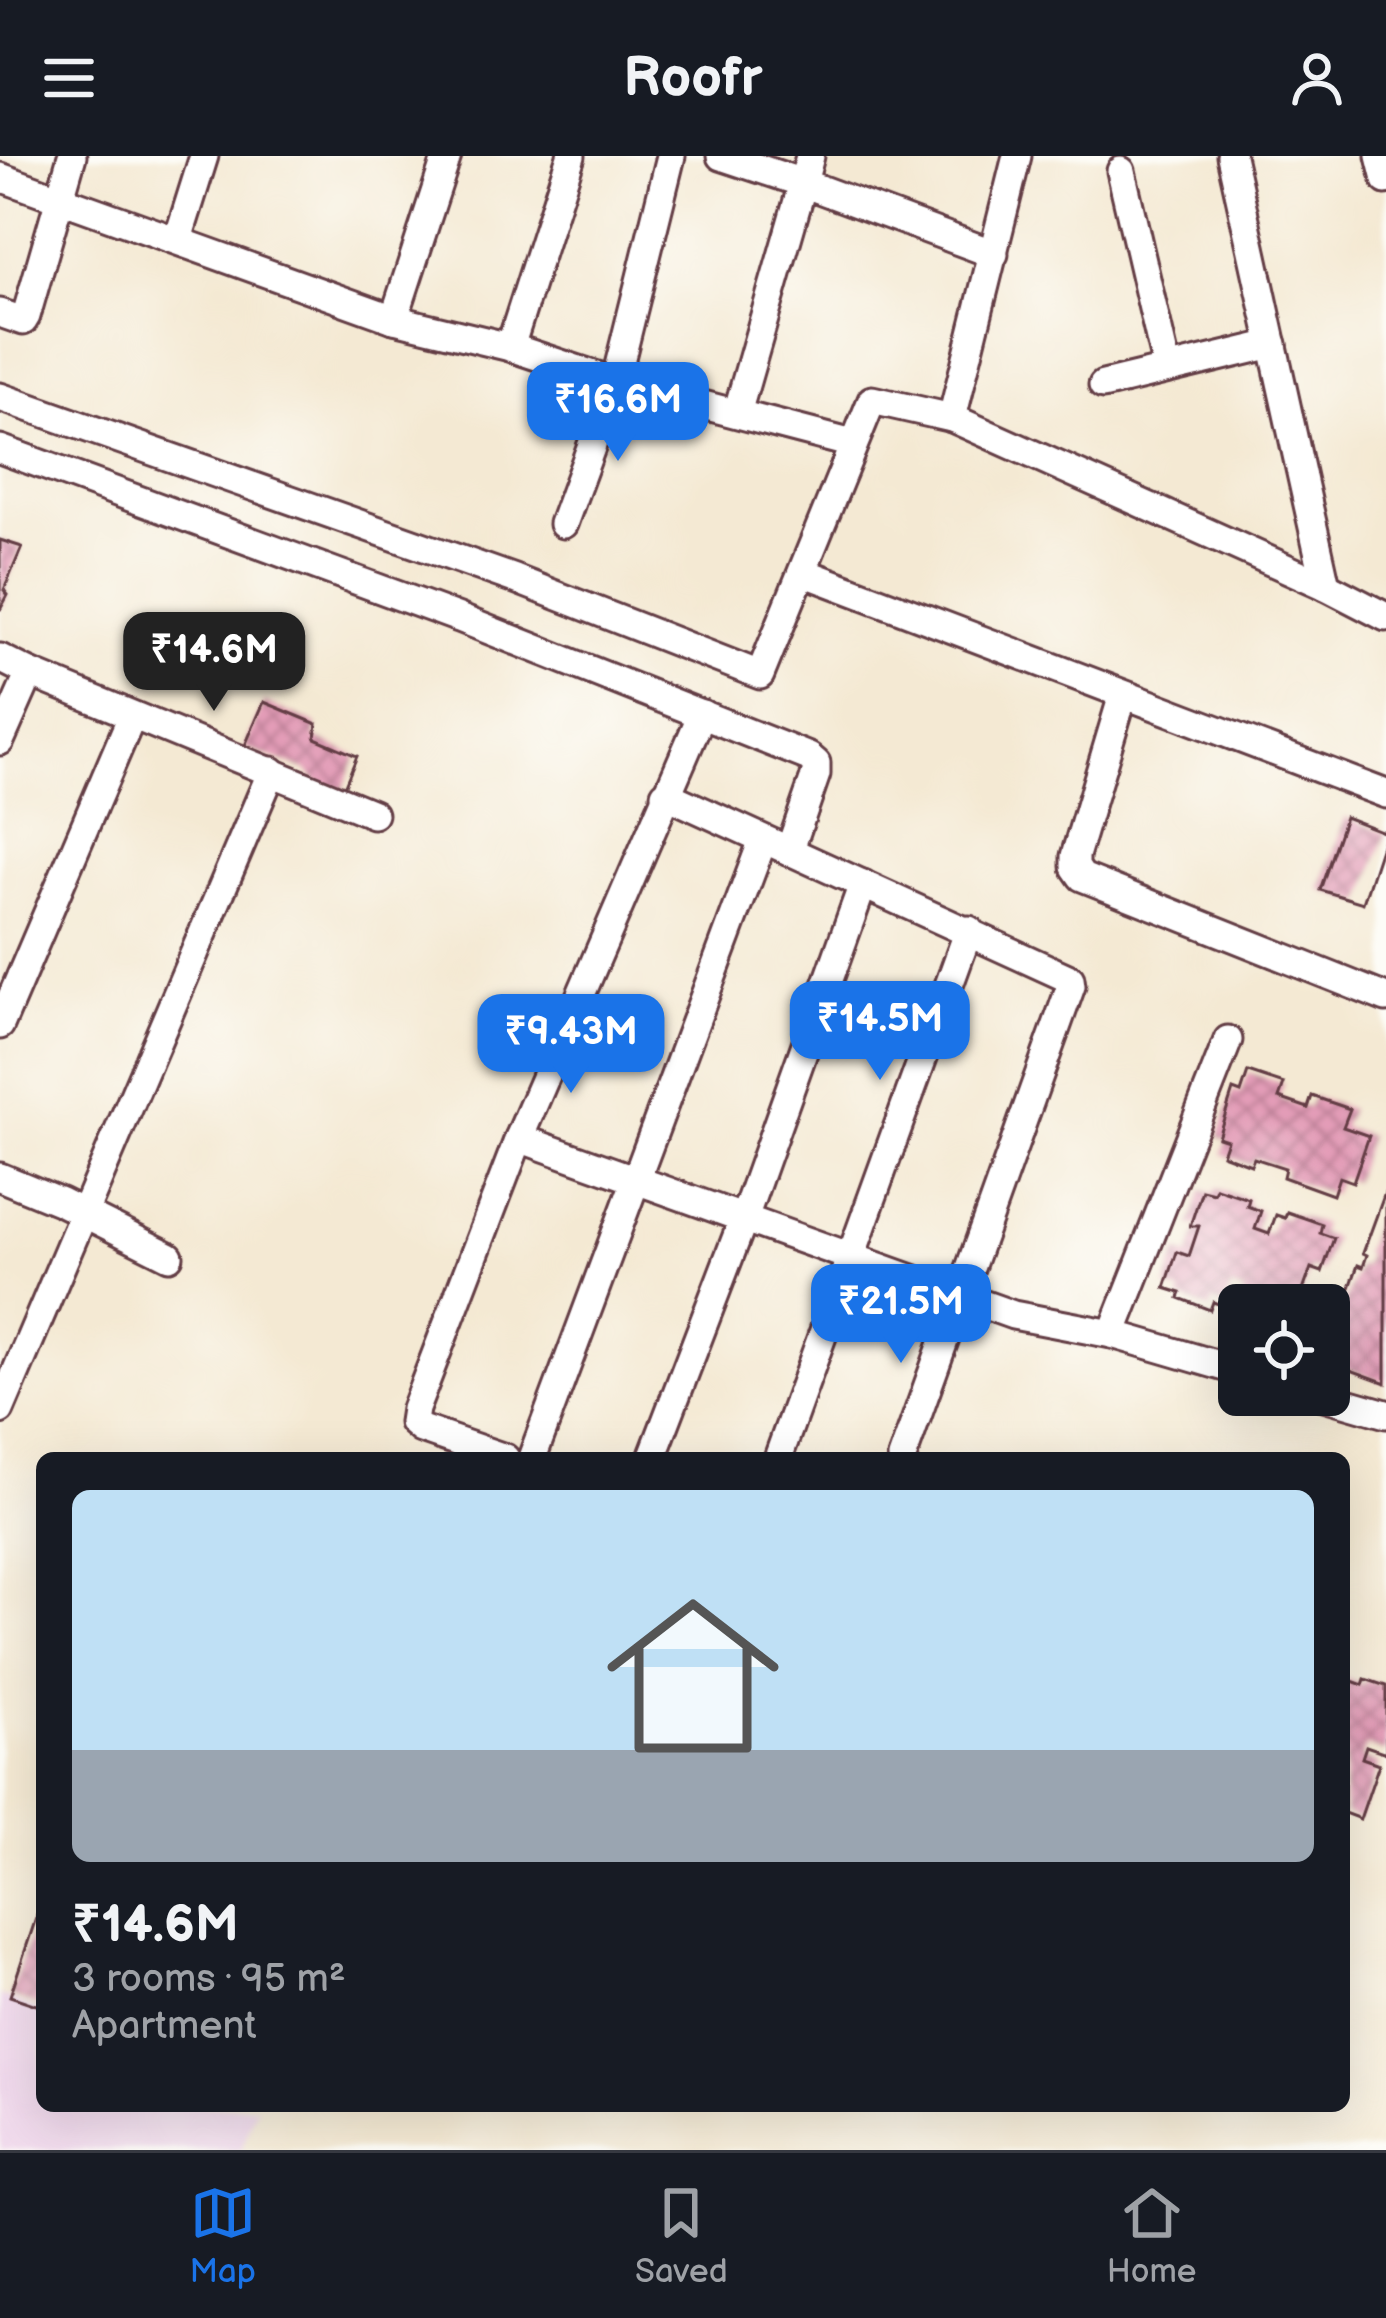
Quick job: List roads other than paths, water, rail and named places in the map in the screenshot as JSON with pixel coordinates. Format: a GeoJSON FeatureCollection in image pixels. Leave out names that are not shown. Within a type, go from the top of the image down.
{"type":"FeatureCollection","features":[{"type":"Feature","properties":{"kind":"street"},"geometry":{"type":"LineString","coordinates":[[0,313],[23,320],[26,316],[73,156]]}},
{"type":"Feature","properties":{"kind":"street"},"geometry":{"type":"LineString","coordinates":[[178,239],[204,156]]}},
{"type":"Feature","properties":{"kind":"street"},"geometry":{"type":"LineString","coordinates":[[394,319],[447,156]]}},
{"type":"Feature","properties":{"kind":"street"},"geometry":{"type":"LineString","coordinates":[[510,346],[571,156]]}},
{"type":"Feature","properties":{"kind":"street"},"geometry":{"type":"LineString","coordinates":[[563,524],[615,382],[671,156]]}},
{"type":"Feature","properties":{"kind":"street"},"geometry":{"type":"LineString","coordinates":[[721,156],[807,170],[994,254]]}},
{"type":"Feature","properties":{"kind":"street"},"geometry":{"type":"LineString","coordinates":[[952,418],[1018,156]]}},
{"type":"Feature","properties":{"kind":"street"},"geometry":{"type":"LineString","coordinates":[[1231,156],[1326,586]]}},
{"type":"Feature","properties":{"kind":"street"},"geometry":{"type":"LineString","coordinates":[[1380,156],[1386,180]]}},
{"type":"Feature","properties":{"kind":"street"},"geometry":{"type":"LineString","coordinates":[[737,413],[807,170]]}},
{"type":"Feature","properties":{"kind":"street"},"geometry":{"type":"LineString","coordinates":[[1121,171],[1167,369]]}},
{"type":"Feature","properties":{"kind":"street"},"geometry":{"type":"LineString","coordinates":[[0,177],[394,319],[510,346],[615,382],[853,444]]}},
{"type":"Feature","properties":{"kind":"street"},"geometry":{"type":"LineString","coordinates":[[1103,385],[1273,344]]}},
{"type":"Feature","properties":{"kind":"street"},"geometry":{"type":"LineString","coordinates":[[0,397],[515,579],[751,674],[760,675],[766,668],[872,400],[952,418],[1386,617]]}},
{"type":"Feature","properties":{"kind":"street"},"geometry":{"type":"LineString","coordinates":[[0,449],[459,618],[816,763],[817,774],[776,846],[635,1180],[534,1452]]}},
{"type":"Feature","properties":{"kind":"street"},"geometry":{"type":"LineString","coordinates":[[803,572],[1386,794]]}},
{"type":"Feature","properties":{"kind":"street"},"geometry":{"type":"LineString","coordinates":[[0,658],[374,814]]}},
{"type":"Feature","properties":{"kind":"street"},"geometry":{"type":"LineString","coordinates":[[0,741],[30,673]]}},
{"type":"Feature","properties":{"kind":"street"},"geometry":{"type":"LineString","coordinates":[[1123,695],[1075,856],[1082,877],[1386,998]]}},
{"type":"Feature","properties":{"kind":"street"},"geometry":{"type":"LineString","coordinates":[[488,1452],[413,1422],[518,1138],[702,714]]}},
{"type":"Feature","properties":{"kind":"street"},"geometry":{"type":"LineString","coordinates":[[0,1025],[133,716]]}},
{"type":"Feature","properties":{"kind":"street"},"geometry":{"type":"LineString","coordinates":[[0,1410],[272,771]]}},
{"type":"Feature","properties":{"kind":"street"},"geometry":{"type":"LineString","coordinates":[[665,794],[1066,975],[1071,986],[904,1452]]}},
{"type":"Feature","properties":{"kind":"street"},"geometry":{"type":"LineString","coordinates":[[654,1452],[863,884]]}},
{"type":"Feature","properties":{"kind":"street"},"geometry":{"type":"LineString","coordinates":[[780,1452],[969,930]]}},
{"type":"Feature","properties":{"kind":"street"},"geometry":{"type":"LineString","coordinates":[[1112,1334],[1228,1040]]}},
{"type":"Feature","properties":{"kind":"street"},"geometry":{"type":"LineString","coordinates":[[518,1138],[1026,1319],[1112,1334],[1218,1365]]}},
{"type":"Feature","properties":{"kind":"street"},"geometry":{"type":"LineString","coordinates":[[0,1177],[169,1256]]}},
{"type":"Feature","properties":{"kind":"street"},"geometry":{"type":"LineString","coordinates":[[1350,1404],[1386,1414]]}}]}
